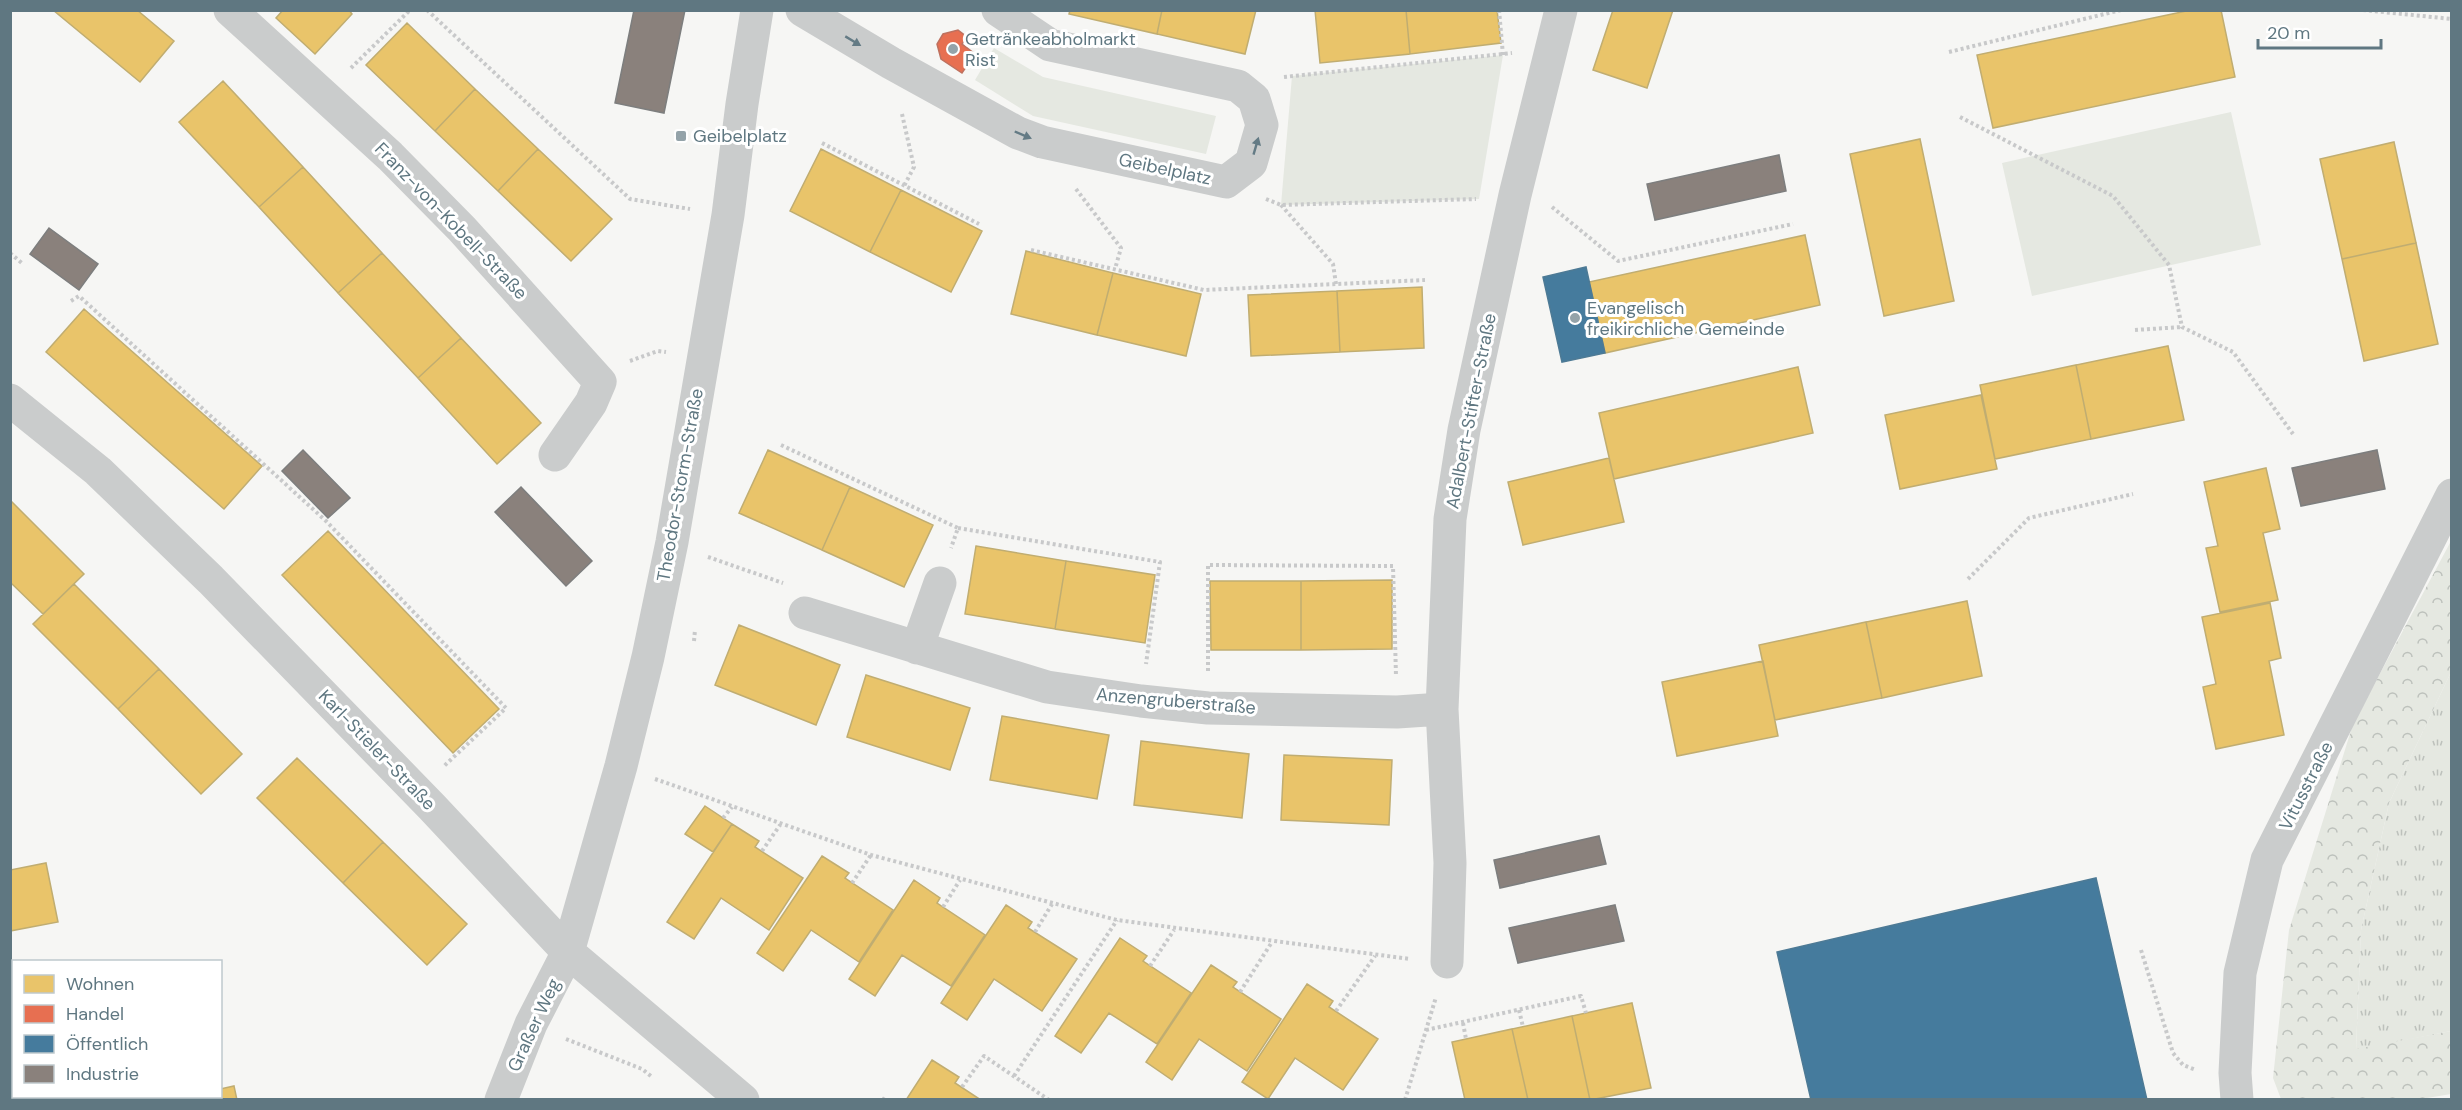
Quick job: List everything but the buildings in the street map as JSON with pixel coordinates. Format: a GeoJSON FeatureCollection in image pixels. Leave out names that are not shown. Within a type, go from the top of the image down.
{"type":"FeatureCollection","features":[{"type":"Feature","properties":{"kind":"street","name":"Franz-von-Kobell-Straße"},"geometry":{"type":"LineString","coordinates":[[230,10],[325,94],[462,229],[600,382],[591,403],[555,455]]}},
{"type":"Feature","properties":{"kind":"street","name":"Theodor-Storm-Straße"},"geometry":{"type":"LineString","coordinates":[[568,952],[621,766],[672,542],[728,215],[742,104],[758,10]]}},
{"type":"Feature","properties":{"kind":"street","name":"Geibelplatz"},"geometry":{"type":"LineString","coordinates":[[802,10],[891,63],[1018,133],[1042,142],[1226,182],[1251,163],[1262,125],[1254,99],[1238,86]]}},
{"type":"Feature","properties":{"kind":"street"},"geometry":{"type":"LineString","coordinates":[[998,10],[1050,45],[1238,86]]}},
{"type":"Feature","properties":{"kind":"street","name":"Adalbert-Stifter-Straße"},"geometry":{"type":"LineString","coordinates":[[1447,963],[1450,863],[1442,709],[1450,519],[1464,430],[1517,188],[1561,10]]}},
{"type":"Feature","properties":{"kind":"street","name":"Karl-Stieler-Straße"},"geometry":{"type":"LineString","coordinates":[[10,400],[98,471],[211,580],[416,791],[568,952],[743,1100]]}},
{"type":"Feature","properties":{"kind":"street","name":"Vitusstraße"},"geometry":{"type":"LineString","coordinates":[[2236,1086],[2240,973],[2267,860],[2451,495]]}},
{"type":"Feature","properties":{"kind":"street"},"geometry":{"type":"LineString","coordinates":[[917,648],[940,583]]}},
{"type":"Feature","properties":{"kind":"street","name":"Anzengruberstraße"},"geometry":{"type":"LineString","coordinates":[[805,613],[1047,687],[1208,708],[1397,712],[1442,709]]}},
{"type":"Feature","properties":{"kind":"street","name":"Graßer Weg"},"geometry":{"type":"LineString","coordinates":[[501,1100],[531,1024],[568,952]]}},
{"type":"Feature","properties":{"kind":"path"},"geometry":{"type":"LineString","coordinates":[[325,94],[410,10]]}},
{"type":"Feature","properties":{"kind":"path"},"geometry":{"type":"LineString","coordinates":[[427,10],[630,199],[728,215]]}},
{"type":"Feature","properties":{"kind":"path"},"geometry":{"type":"LineString","coordinates":[[1498,10],[1503,55]]}},
{"type":"Feature","properties":{"kind":"path"},"geometry":{"type":"LineString","coordinates":[[1949,52],[2121,10]]}},
{"type":"Feature","properties":{"kind":"path"},"geometry":{"type":"LineString","coordinates":[[2363,10],[2451,20]]}},
{"type":"Feature","properties":{"kind":"path"},"geometry":{"type":"LineString","coordinates":[[1238,86],[1292,76],[1503,55],[1551,45]]}},
{"type":"Feature","properties":{"kind":"path"},"geometry":{"type":"LineString","coordinates":[[891,63],[914,167],[904,186]]}},
{"type":"Feature","properties":{"kind":"path"},"geometry":{"type":"LineString","coordinates":[[1960,117],[2113,196],[2169,265],[2182,327]]}},
{"type":"Feature","properties":{"kind":"path"},"geometry":{"type":"LineString","coordinates":[[1042,142],[1121,248],[1115,269]]}},
{"type":"Feature","properties":{"kind":"path"},"geometry":{"type":"LineString","coordinates":[[822,143],[979,224]]}},
{"type":"Feature","properties":{"kind":"path"},"geometry":{"type":"LineString","coordinates":[[1226,182],[1281,205],[1333,264],[1336,284]]}},
{"type":"Feature","properties":{"kind":"path"},"geometry":{"type":"LineString","coordinates":[[1281,205],[1517,188],[1618,261],[1793,224]]}},
{"type":"Feature","properties":{"kind":"path"},"geometry":{"type":"LineString","coordinates":[[1030,250],[1204,290],[1425,280]]}},
{"type":"Feature","properties":{"kind":"path"},"geometry":{"type":"LineString","coordinates":[[10,253],[22,264]]}},
{"type":"Feature","properties":{"kind":"path"},"geometry":{"type":"LineString","coordinates":[[71,301],[80,296],[305,501],[506,708],[416,791]]}},
{"type":"Feature","properties":{"kind":"path"},"geometry":{"type":"LineString","coordinates":[[2134,330],[2182,327],[2233,352],[2293,434]]}},
{"type":"Feature","properties":{"kind":"path"},"geometry":{"type":"LineString","coordinates":[[632,360],[658,351]]}},
{"type":"Feature","properties":{"kind":"path"},"geometry":{"type":"LineString","coordinates":[[782,445],[958,528],[1160,562],[1141,701]]}},
{"type":"Feature","properties":{"kind":"path"},"geometry":{"type":"LineString","coordinates":[[1968,579],[2029,518],[2133,494]]}},
{"type":"Feature","properties":{"kind":"path"},"geometry":{"type":"LineString","coordinates":[[940,583],[958,528]]}},
{"type":"Feature","properties":{"kind":"path"},"geometry":{"type":"LineString","coordinates":[[672,542],[805,591],[797,610],[805,613]]}},
{"type":"Feature","properties":{"kind":"path"},"geometry":{"type":"LineString","coordinates":[[1208,708],[1208,565],[1393,566],[1397,712]]}},
{"type":"Feature","properties":{"kind":"path"},"geometry":{"type":"LineString","coordinates":[[621,766],[780,825],[871,855],[1117,920],[1174,930],[1447,963],[1405,1100]]}},
{"type":"Feature","properties":{"kind":"path"},"geometry":{"type":"LineString","coordinates":[[723,818],[732,807]]}},
{"type":"Feature","properties":{"kind":"path"},"geometry":{"type":"LineString","coordinates":[[762,851],[780,825]]}},
{"type":"Feature","properties":{"kind":"path"},"geometry":{"type":"LineString","coordinates":[[852,883],[871,855]]}},
{"type":"Feature","properties":{"kind":"path"},"geometry":{"type":"LineString","coordinates":[[943,908],[960,880]]}},
{"type":"Feature","properties":{"kind":"path"},"geometry":{"type":"LineString","coordinates":[[1035,932],[1052,904]]}},
{"type":"Feature","properties":{"kind":"path"},"geometry":{"type":"LineString","coordinates":[[1014,1076],[1117,920]]}},
{"type":"Feature","properties":{"kind":"path"},"geometry":{"type":"LineString","coordinates":[[1150,966],[1174,930]]}},
{"type":"Feature","properties":{"kind":"path"},"geometry":{"type":"LineString","coordinates":[[1240,992],[1272,942]]}},
{"type":"Feature","properties":{"kind":"path"},"geometry":{"type":"LineString","coordinates":[[2141,950],[2173,1053],[2183,1065],[2236,1086]]}},
{"type":"Feature","properties":{"kind":"path"},"geometry":{"type":"LineString","coordinates":[[1336,1011],[1375,956]]}},
{"type":"Feature","properties":{"kind":"path"},"geometry":{"type":"LineString","coordinates":[[1426,1030],[1581,996],[1586,1013]]}},
{"type":"Feature","properties":{"kind":"path"},"geometry":{"type":"LineString","coordinates":[[1519,1010],[1524,1027]]}},
{"type":"Feature","properties":{"kind":"path"},"geometry":{"type":"LineString","coordinates":[[1463,1023],[1466,1040]]}},
{"type":"Feature","properties":{"kind":"path"},"geometry":{"type":"LineString","coordinates":[[531,1024],[595,1052],[642,1069],[657,1081]]}},
{"type":"Feature","properties":{"kind":"path"},"geometry":{"type":"LineString","coordinates":[[962,1087],[984,1056],[1049,1100]]}},
{"type":"Feature","properties":{"kind":"green space"},"geometry":{"type":"Polygon","coordinates":[[[994,48],[1043,77],[1216,116],[1206,154],[1033,116],[975,80],[994,48]]]}},
{"type":"Feature","properties":{"kind":"green space"},"geometry":{"type":"Polygon","coordinates":[[[1503,55],[1479,199],[1281,205],[1292,76],[1503,55]]]}},
{"type":"Feature","properties":{"kind":"green space"},"geometry":{"type":"Polygon","coordinates":[[[2231,112],[2261,245],[2032,296],[2002,163],[2231,112]]]}},
{"type":"Feature","properties":{"kind":"green space"},"geometry":{"type":"Polygon","coordinates":[[[2451,541],[2451,672],[2389,803],[2361,930],[2356,1049],[2451,1031],[2451,1094],[2415,1100],[2281,1099],[2273,1078],[2289,930],[2353,724],[2451,541]]]}},
{"type":"Feature","properties":{"kind":"green space"},"geometry":{"type":"Polygon","coordinates":[[[2451,672],[2451,1031],[2356,1050],[2361,930],[2389,803],[2451,672]]]}},
{"type":"Feature","properties":{"kind":"place","name":"Getränkeabholmarkt Rist"},"geometry":{"type":"Point","coordinates":[953,49]}},
{"type":"Feature","properties":{"kind":"place","name":"Geibelplatz"},"geometry":{"type":"Point","coordinates":[681,136]}},
{"type":"Feature","properties":{"kind":"place","name":"Evangelisch freikirchliche Gemeinde"},"geometry":{"type":"Point","coordinates":[1575,318]}}]}
